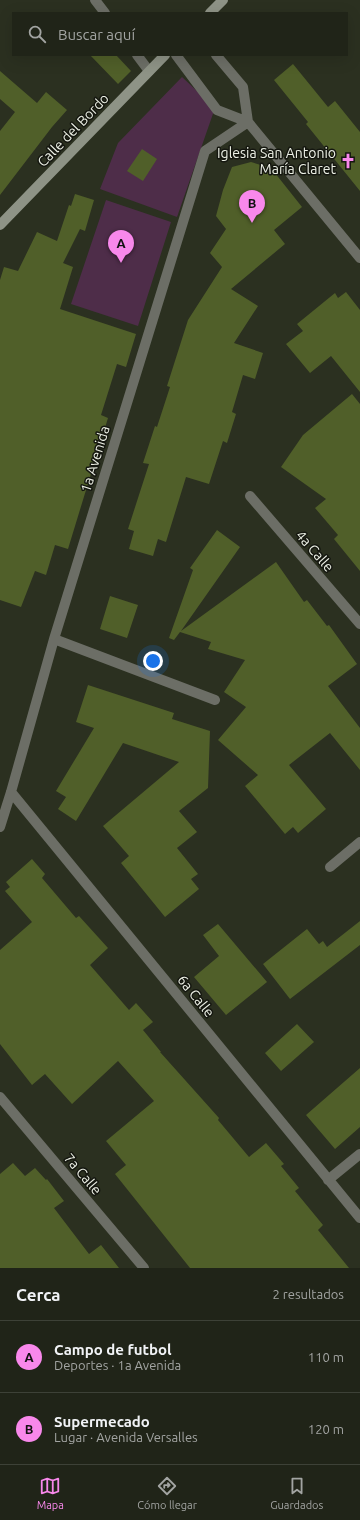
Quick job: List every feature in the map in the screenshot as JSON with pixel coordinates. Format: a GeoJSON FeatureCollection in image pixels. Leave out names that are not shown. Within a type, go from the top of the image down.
{"type":"FeatureCollection","features":[{"type":"Feature","properties":{"kind":"street"},"geometry":{"type":"LineString","coordinates":[[95,0],[104,12]]}},
{"type":"Feature","properties":{"kind":"street"},"geometry":{"type":"LineString","coordinates":[[211,12],[223,0]]}},
{"type":"Feature","properties":{"kind":"street"},"geometry":{"type":"LineString","coordinates":[[138,56],[149,71]]}},
{"type":"Feature","properties":{"kind":"street","name":"Calle del Bordo"},"geometry":{"type":"LineString","coordinates":[[0,225],[164,56]]}},
{"type":"Feature","properties":{"kind":"street"},"geometry":{"type":"LineString","coordinates":[[177,56],[217,110],[248,122],[360,258]]}},
{"type":"Feature","properties":{"kind":"street"},"geometry":{"type":"LineString","coordinates":[[217,56],[243,87],[248,122]]}},
{"type":"Feature","properties":{"kind":"street","name":"1a Avenida"},"geometry":{"type":"LineString","coordinates":[[0,827],[54,639],[204,151],[248,122]]}},
{"type":"Feature","properties":{"kind":"street","name":"4a Calle"},"geometry":{"type":"LineString","coordinates":[[250,496],[360,624]]}},
{"type":"Feature","properties":{"kind":"street"},"geometry":{"type":"LineString","coordinates":[[54,639],[215,700]]}},
{"type":"Feature","properties":{"kind":"street","name":"6a Calle"},"geometry":{"type":"LineString","coordinates":[[11,792],[360,1218]]}},
{"type":"Feature","properties":{"kind":"street"},"geometry":{"type":"LineString","coordinates":[[330,867],[360,842]]}},
{"type":"Feature","properties":{"kind":"street","name":"7a Calle"},"geometry":{"type":"LineString","coordinates":[[0,1097],[144,1268]]}},
{"type":"Feature","properties":{"kind":"street"},"geometry":{"type":"LineString","coordinates":[[328,1180],[360,1154]]}},
{"type":"Feature","properties":{"kind":"shaded area"},"geometry":{"type":"Polygon","coordinates":[[[182,77],[215,108],[177,217],[100,189],[118,143],[182,77]]]}},
{"type":"Feature","properties":{"kind":"shaded area"},"geometry":{"type":"Polygon","coordinates":[[[106,200],[171,222],[138,326],[71,304],[106,200]]]}},
{"type":"Feature","properties":{"kind":"building"},"geometry":{"type":"Polygon","coordinates":[[[91,56],[117,56],[131,71],[118,84],[91,56]]]}},
{"type":"Feature","properties":{"kind":"building","name":"Iglesia San Antonio María Claret"},"geometry":{"type":"Polygon","coordinates":[[[293,64],[328,107],[335,101],[360,132],[360,191],[306,124],[308,122],[274,80],[293,64]]]}},
{"type":"Feature","properties":{"kind":"building"},"geometry":{"type":"Polygon","coordinates":[[[0,71],[37,103],[46,92],[67,110],[52,127],[0,195],[0,131],[15,112],[0,99],[0,71]]]}},
{"type":"Feature","properties":{"kind":"building"},"geometry":{"type":"Polygon","coordinates":[[[142,149],[157,159],[143,181],[127,171],[142,149]]]}},
{"type":"Feature","properties":{"kind":"building"},"geometry":{"type":"Polygon","coordinates":[[[251,162],[271,168],[302,207],[274,230],[285,244],[231,289],[258,306],[234,343],[263,353],[255,379],[243,375],[232,412],[236,414],[227,443],[223,441],[209,484],[186,477],[166,542],[158,539],[153,556],[129,549],[134,531],[128,529],[149,464],[143,463],[170,387],[167,386],[188,320],[222,267],[210,253],[226,229],[216,216],[223,190],[232,167],[251,162]]]}},
{"type":"Feature","properties":{"kind":"building"},"geometry":{"type":"Polygon","coordinates":[[[75,194],[94,200],[85,231],[80,229],[63,263],[73,267],[60,309],[136,334],[126,367],[117,364],[101,415],[108,418],[68,549],[55,545],[46,575],[35,571],[21,607],[0,600],[0,280],[4,267],[18,271],[37,232],[57,241],[69,205],[71,206],[75,194]]]}},
{"type":"Feature","properties":{"kind":"building"},"geometry":{"type":"Polygon","coordinates":[[[346,292],[360,310],[360,392],[331,356],[310,373],[286,344],[303,331],[297,324],[335,293],[338,298],[346,292]]]}},
{"type":"Feature","properties":{"kind":"building"},"geometry":{"type":"Polygon","coordinates":[[[352,394],[360,404],[360,571],[334,539],[338,535],[315,508],[326,499],[281,467],[303,435],[352,394]]]}},
{"type":"Feature","properties":{"kind":"building"},"geometry":{"type":"Polygon","coordinates":[[[217,530],[240,547],[181,631],[276,562],[304,602],[307,600],[327,626],[329,625],[357,664],[328,686],[360,728],[360,770],[330,733],[289,765],[326,809],[298,833],[293,827],[285,834],[245,786],[258,775],[218,740],[246,707],[224,692],[245,660],[208,649],[211,642],[180,632],[174,640],[169,638],[193,570],[190,568],[217,530]]]}},
{"type":"Feature","properties":{"kind":"building"},"geometry":{"type":"Polygon","coordinates":[[[110,596],[138,605],[127,638],[100,629],[110,596]]]}},
{"type":"Feature","properties":{"kind":"building"},"geometry":{"type":"Polygon","coordinates":[[[88,685],[174,713],[172,719],[210,731],[208,788],[179,811],[197,832],[177,848],[198,874],[191,879],[199,889],[165,917],[121,863],[129,856],[103,826],[179,762],[123,743],[76,821],[58,809],[66,797],[56,791],[94,728],[76,722],[88,685]]]}},
{"type":"Feature","properties":{"kind":"building"},"geometry":{"type":"Polygon","coordinates":[[[32,859],[45,874],[42,878],[76,918],[79,916],[108,948],[90,965],[129,1010],[136,1003],[153,1022],[143,1030],[160,1052],[219,1118],[218,1120],[249,1157],[266,1143],[284,1164],[281,1166],[299,1188],[295,1191],[323,1225],[318,1230],[349,1268],[190,1268],[115,1174],[126,1165],[106,1141],[154,1101],[118,1061],[72,1104],[45,1074],[32,1085],[0,1044],[0,950],[32,922],[5,891],[10,887],[6,882],[32,859]]]}},
{"type":"Feature","properties":{"kind":"building"},"geometry":{"type":"Polygon","coordinates":[[[360,921],[360,945],[290,999],[263,964],[307,929],[319,944],[323,941],[327,947],[360,921]]]}},
{"type":"Feature","properties":{"kind":"building"},"geometry":{"type":"Polygon","coordinates":[[[218,924],[267,982],[226,1015],[194,977],[219,956],[203,935],[218,924]]]}},
{"type":"Feature","properties":{"kind":"building"},"geometry":{"type":"Polygon","coordinates":[[[297,1024],[314,1042],[281,1071],[265,1053],[297,1024]]]}},
{"type":"Feature","properties":{"kind":"building"},"geometry":{"type":"Polygon","coordinates":[[[360,1068],[360,1127],[335,1149],[306,1115],[360,1068]]]}},
{"type":"Feature","properties":{"kind":"building"},"geometry":{"type":"Polygon","coordinates":[[[13,1163],[25,1176],[35,1168],[46,1180],[47,1179],[64,1201],[54,1208],[89,1254],[101,1245],[119,1268],[0,1268],[0,1174],[13,1163]]]}},
{"type":"Feature","properties":{"kind":"place","name":"Iglesia San Antonio María Claret"},"geometry":{"type":"Point","coordinates":[348,161]}},
{"type":"Feature","properties":{"kind":"place","name":"Supermecado"},"geometry":{"type":"Point","coordinates":[252,223]}},
{"type":"Feature","properties":{"kind":"place","name":"Campo de futbol"},"geometry":{"type":"Point","coordinates":[121,263]}}]}
